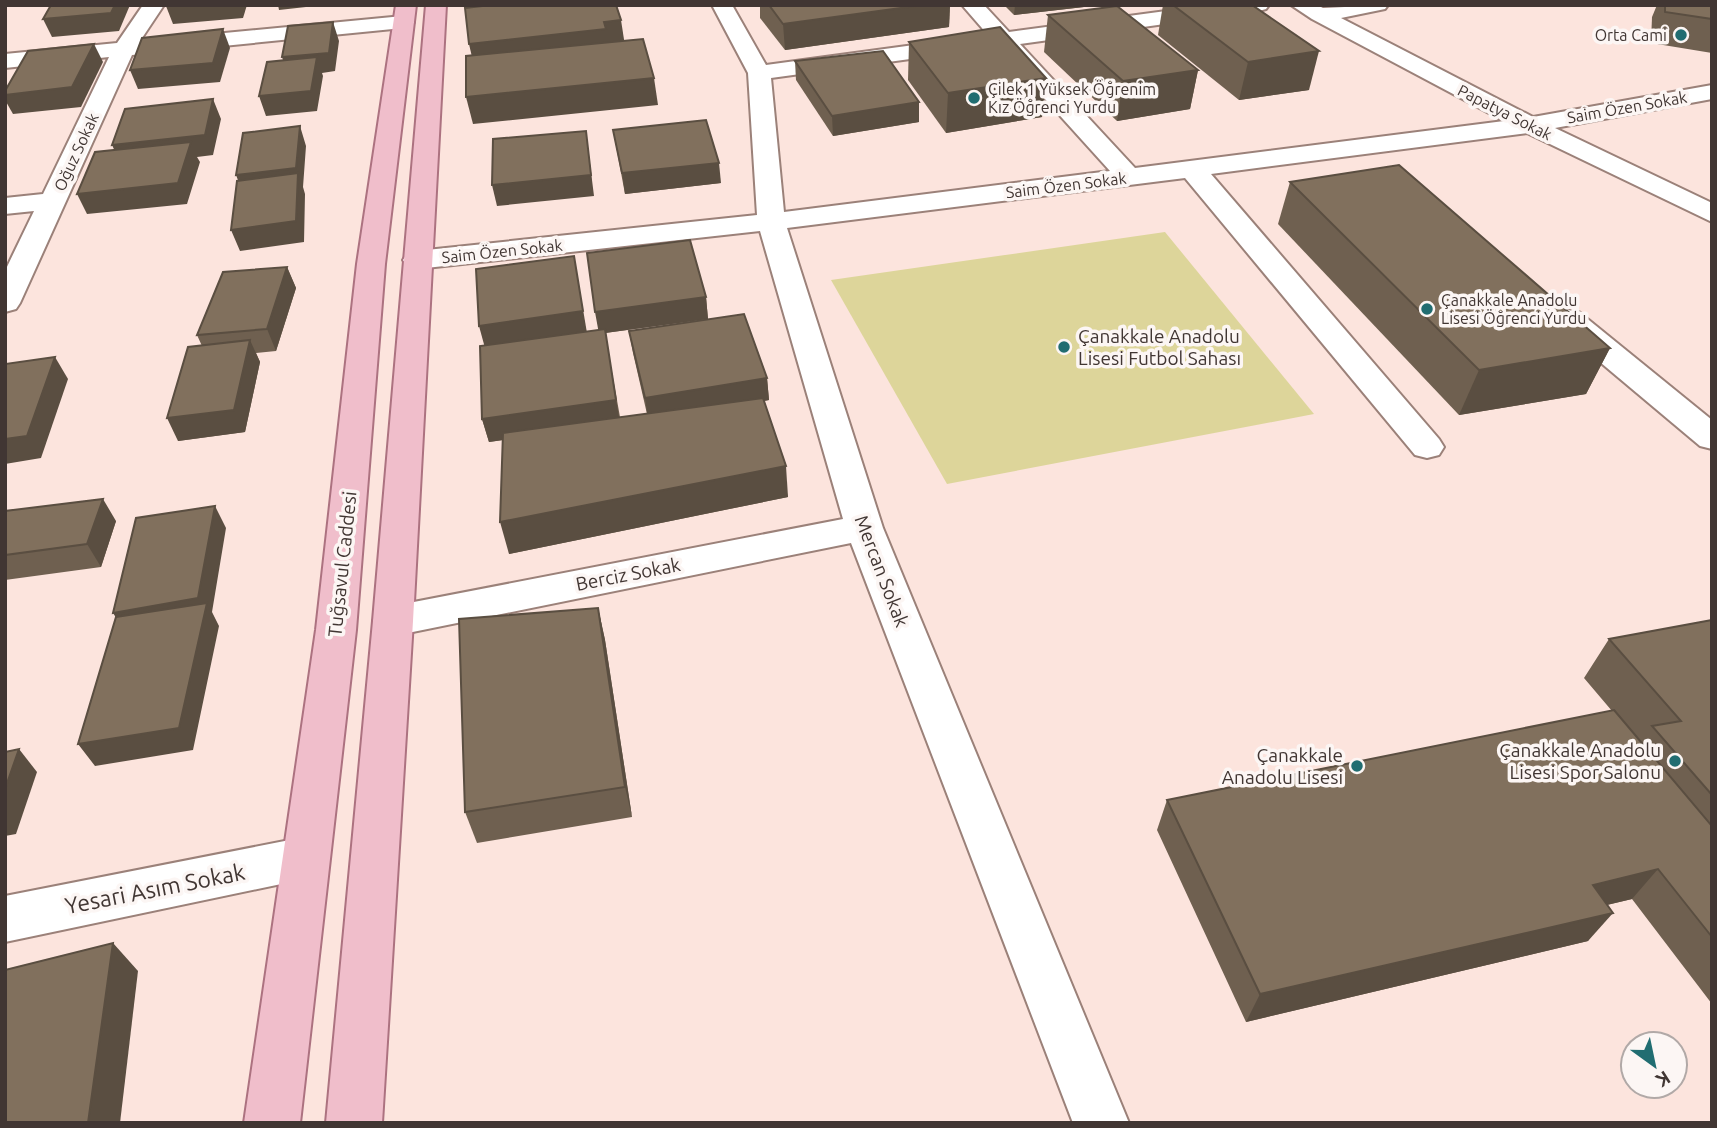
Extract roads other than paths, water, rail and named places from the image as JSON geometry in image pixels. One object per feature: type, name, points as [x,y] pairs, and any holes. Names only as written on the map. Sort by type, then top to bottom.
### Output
[{"type":"main road","points":[[354,1123],[393,621],[417,260],[415,11]]},
{"type":"main road","name":"Tuğsavul Caddesi","points":[[272,1123],[304,858],[336,630],[371,264],[415,11]]},
{"type":"street","name":"Oğuz Sokak","points":[[5,303],[124,49],[154,5]]},
{"type":"street","name":"Mercan Sokak","points":[[722,5],[759,73],[771,222],[864,528],[1101,1123]]},
{"type":"street","points":[[972,5],[1129,177]]},
{"type":"street","points":[[759,73],[1259,5]]},
{"type":"street","points":[[1310,10],[1378,5]]},
{"type":"street","name":"Papatya Sokak","points":[[1310,10],[1530,125],[1712,214]]},
{"type":"street","points":[[5,61],[124,49],[415,11]]},
{"type":"street","name":"Saim Özen Sokak","points":[[417,260],[771,222],[1192,169],[1530,125],[1712,92]]},
{"type":"street","points":[[1357,147],[1389,173]]},
{"type":"street","points":[[1192,169],[1427,447]]},
{"type":"street","points":[[5,206],[52,201]]},
{"type":"street","points":[[1549,304],[1712,438]]},
{"type":"street","points":[[1677,408],[1712,402]]},
{"type":"street","name":"Berciz Sokak","points":[[393,621],[864,528]]},
{"type":"street","name":"Yesari Asım Sokak","points":[[5,919],[304,858]]},
{"type":"place","name":"Orta Cami","points":[[1681,35]]},
{"type":"place","name":"Çilek 1 Yüksek Öğrenim Kız Öğrenci Yurdu","points":[[974,98]]},
{"type":"place","name":"Çanakkale Anadolu Lisesi Öğrenci Yurdu","points":[[1427,309]]},
{"type":"place","name":"Çanakkale Anadolu Lisesi Futbol Sahası","points":[[1064,347]]},
{"type":"place","name":"Çanakkale Anadolu Lisesi Spor Salonu","points":[[1675,761]]},
{"type":"place","name":"Çanakkale Anadolu Lisesi","points":[[1357,766]]}]
